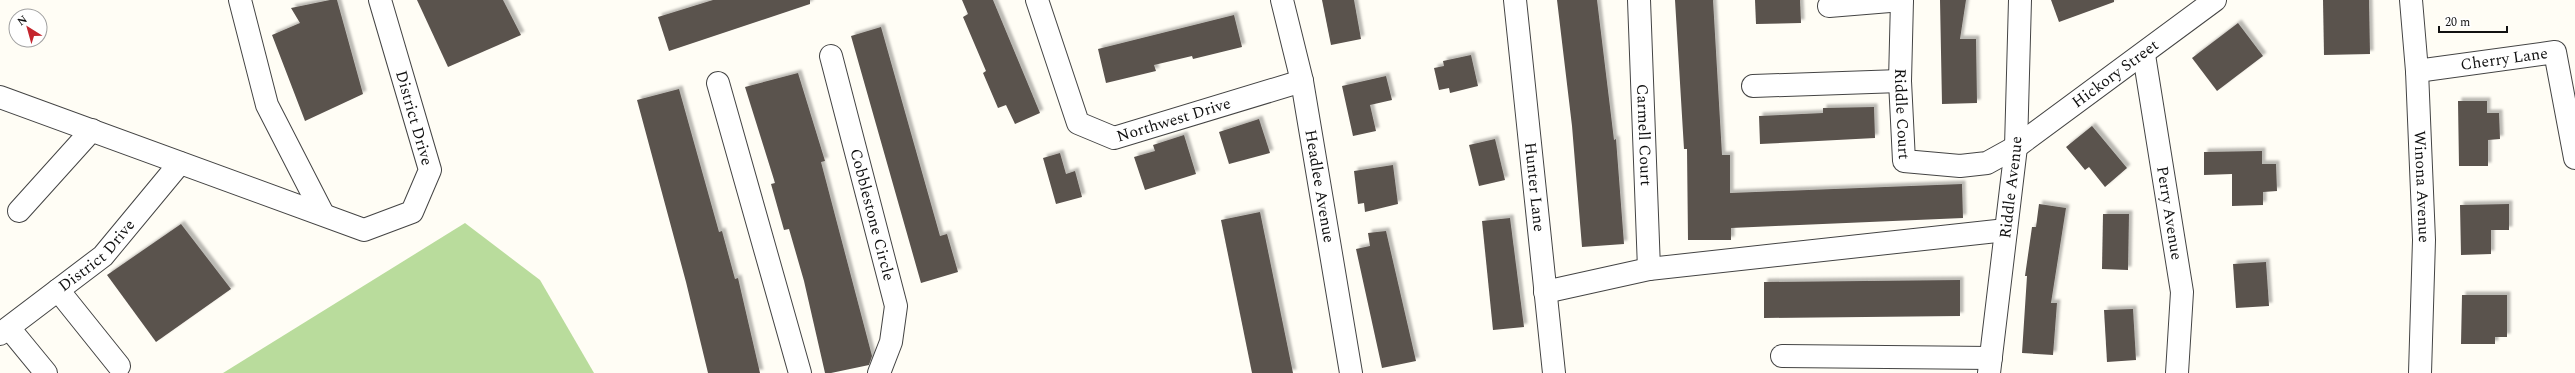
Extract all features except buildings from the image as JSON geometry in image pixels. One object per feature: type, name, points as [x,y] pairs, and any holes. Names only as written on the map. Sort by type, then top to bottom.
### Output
[{"type":"street","points":[[240,0],[267,105],[323,214]]},
{"type":"street","name":"District Drive","points":[[0,97],[364,230],[412,212],[430,170],[380,0]]},
{"type":"street","name":"Northwest Drive","points":[[1038,0],[1078,122],[1114,138],[1302,81]]},
{"type":"street","name":"Headlee Avenue","points":[[1282,0],[1302,81],[1351,373]]},
{"type":"street","name":"Hunter Lane","points":[[1515,0],[1554,373]]},
{"type":"street","name":"Carmell Court","points":[[1639,0],[1649,269]]},
{"type":"street","points":[[1829,6],[1902,0]]},
{"type":"street","name":"Riddle Court","points":[[1902,0],[1900,81],[1904,161],[1960,166],[1986,163],[2016,147]]},
{"type":"street","name":"Riddle Avenue","points":[[1990,366],[2016,147],[2020,0]]},
{"type":"street","name":"Hickory Street","points":[[2016,147],[2144,55],[2215,0]]},
{"type":"street","name":"Winona Avenue","points":[[2412,0],[2417,71],[2424,240],[2420,373]]},
{"type":"street","name":"Cherry Lane","points":[[2417,71],[2555,52],[2575,158]]},
{"type":"street","name":"Perry Avenue","points":[[2144,55],[2182,292],[2177,373]]},
{"type":"street","name":"Cobblestone Circle","points":[[831,56],[896,306],[891,342],[879,373]]},
{"type":"street","points":[[1753,86],[1900,81]]},
{"type":"street","points":[[718,83],[800,373]]},
{"type":"street","points":[[19,211],[92,130]]},
{"type":"street","name":"District Drive","points":[[4,331],[103,256],[180,163]]},
{"type":"street","points":[[1545,292],[1649,269],[2006,230]]},
{"type":"street","points":[[58,290],[119,366]]},
{"type":"street","points":[[4,331],[46,373]]},
{"type":"street","points":[[1782,356],[1990,366]]},
{"type":"green space","points":[[465,223],[540,280],[594,373],[223,373]]}]
